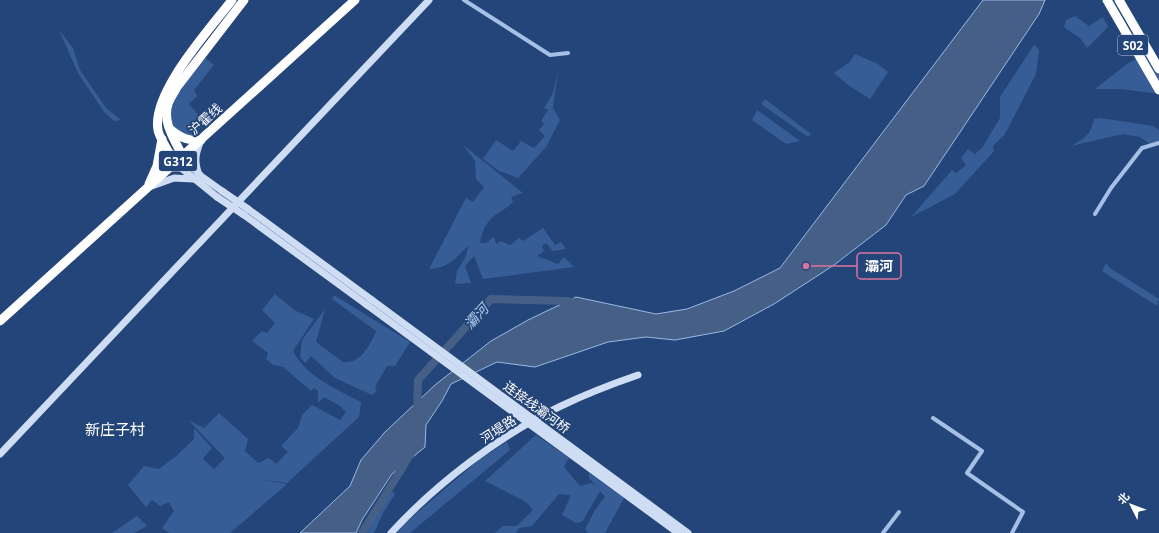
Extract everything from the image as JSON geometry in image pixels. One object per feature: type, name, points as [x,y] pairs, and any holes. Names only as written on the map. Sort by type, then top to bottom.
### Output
[{"type":"highway","points":[[175,163],[158,131],[158,112],[165,93],[180,68],[232,0]]},
{"type":"highway","points":[[183,157],[169,129],[166,116],[168,104],[177,87],[244,0]]},
{"type":"highway","name":"沪霍线","points":[[0,321],[355,0]]},
{"type":"highway","name":"S02","points":[[1107,0],[1159,90]]},
{"type":"highway","name":"S02","points":[[1119,0],[1159,69]]},
{"type":"highway","points":[[169,129],[187,140],[201,140]]},
{"type":"highway","points":[[148,188],[157,166],[162,139]]},
{"type":"main road","points":[[0,454],[429,0]]},
{"type":"main road","points":[[196,176],[195,163],[197,150],[201,140]]},
{"type":"main road","points":[[183,157],[196,176],[216,197],[246,212]]},
{"type":"main road","points":[[175,163],[222,191],[246,212],[369,302]]},
{"type":"main road","points":[[148,188],[174,178],[196,176]]},
{"type":"main road","name":"连接线灞河桥","points":[[369,302],[678,533]]},
{"type":"main road","name":"连接线灞河桥","points":[[369,302],[688,533]]},
{"type":"main road","name":"河堤路","points":[[391,533],[414,509],[438,488],[481,455],[539,417],[562,405],[606,386],[638,375]]},
{"type":"street","points":[[464,0],[550,55],[568,53]]},
{"type":"street","points":[[1095,214],[1112,188],[1142,148],[1159,143]]},
{"type":"street","points":[[933,418],[982,451],[967,473],[1023,512],[1012,533]]},
{"type":"street","points":[[883,533],[899,512]]},
{"type":"shaded area","name":"灞河","points":[[983,0],[1045,0],[1039,14],[924,186],[906,195],[886,225],[834,265],[774,304],[724,331],[675,340],[646,337],[608,342],[535,367],[497,362],[451,384],[426,425],[425,447],[392,474],[362,520],[356,533],[300,533],[350,486],[361,460],[385,432],[435,385],[491,341],[528,320],[576,297],[656,314],[687,309],[734,291],[780,268]]},
{"type":"shaded area","points":[[1075,16],[1089,26],[1103,17],[1108,27],[1087,48],[1081,39],[1064,27],[1066,20]]},
{"type":"shaded area","points":[[59,30],[73,48],[80,70],[106,108],[121,120],[114,121],[105,113],[78,73]]},
{"type":"shaded area","points":[[1034,45],[1039,50],[1036,74],[1005,134],[993,146],[994,151],[955,194],[911,217],[952,170],[956,173],[966,165],[961,158],[968,149],[975,154],[982,148],[1000,118],[1000,97]]},
{"type":"shaded area","points":[[1151,51],[1159,62],[1159,94],[1121,89],[1095,89],[1127,64]]},
{"type":"shaded area","points":[[855,54],[878,64],[888,72],[870,99],[848,85],[834,73],[850,62]]},
{"type":"shaded area","points":[[204,57],[214,65],[194,90],[197,96],[189,104],[199,116],[208,108],[215,117],[188,138],[175,132],[169,122],[173,101]]},
{"type":"shaded area","points":[[558,70],[553,108],[560,120],[546,147],[518,178],[499,171],[483,159],[496,140],[513,151],[521,141],[534,148],[545,136],[539,130],[544,124],[541,121],[548,110],[544,108],[553,93]]},
{"type":"shaded area","points":[[765,99],[811,134],[808,137],[761,104]]},
{"type":"shaded area","points":[[757,110],[800,141],[786,144],[752,120]]},
{"type":"shaded area","points":[[1100,118],[1153,126],[1159,130],[1159,142],[1150,144],[1140,137],[1123,134],[1071,146],[1087,136],[1094,119]]},
{"type":"shaded area","points":[[463,145],[523,193],[511,197],[513,201],[488,222],[482,234],[480,243],[486,243],[494,237],[496,244],[501,241],[510,245],[519,238],[523,241],[543,228],[555,245],[561,242],[566,249],[553,251],[546,243],[542,246],[544,251],[537,256],[558,264],[564,257],[574,267],[483,279],[474,256],[465,266],[471,283],[455,284],[457,271],[465,258],[469,245],[452,262],[442,267],[429,269],[466,198],[473,202],[484,187],[476,179],[475,161]]},
{"type":"shaded area","points":[[1106,263],[1110,268],[1159,299],[1157,306],[1102,271]]},
{"type":"shaded area","points":[[275,294],[294,310],[314,319],[293,351],[306,368],[314,375],[332,387],[361,402],[359,417],[287,483],[259,479],[287,484],[230,533],[169,533],[162,528],[174,511],[169,502],[160,506],[152,500],[146,507],[128,485],[144,466],[159,469],[175,457],[194,439],[194,428],[212,448],[203,459],[214,469],[225,458],[188,420],[204,428],[219,413],[248,439],[245,451],[258,463],[269,458],[276,464],[288,452],[281,446],[298,428],[302,415],[312,405],[340,420],[346,412],[340,406],[324,397],[318,403],[318,391],[314,388],[311,391],[283,367],[273,365],[266,359],[268,353],[252,341],[262,331],[267,333],[275,323],[262,310]]},
{"type":"shaded area","points":[[334,295],[410,342],[395,366],[387,366],[375,387],[377,391],[372,395],[335,378],[311,356],[305,363],[300,357],[302,340],[325,309],[316,342],[343,362],[357,359],[370,344],[376,331],[332,299]]},
{"type":"shaded area","points":[[536,435],[569,458],[564,467],[580,486],[591,483],[596,486],[589,478],[589,473],[624,498],[605,533],[588,533],[585,529],[595,510],[605,497],[600,491],[582,522],[576,523],[562,515],[571,495],[559,494],[532,526],[519,528],[516,533],[495,533],[503,526],[517,526],[533,510],[526,502],[485,481]]},
{"type":"shaded area","points":[[507,442],[510,450],[410,533],[397,533],[404,524],[480,459]]},
{"type":"shaded area","points":[[390,489],[395,494],[383,513],[374,533],[367,533]]},
{"type":"shaded area","points":[[137,516],[147,526],[134,533],[112,533]]},
{"type":"waterway","name":"灞河","points":[[417,411],[418,380],[491,299],[567,301],[579,304]]},
{"type":"waterway","name":"灞河","points":[[362,533],[410,455]]},
{"type":"place","name":"灞河","points":[[806,266]]},
{"type":"district","name":"新庄子村","points":[[115,429]]}]
